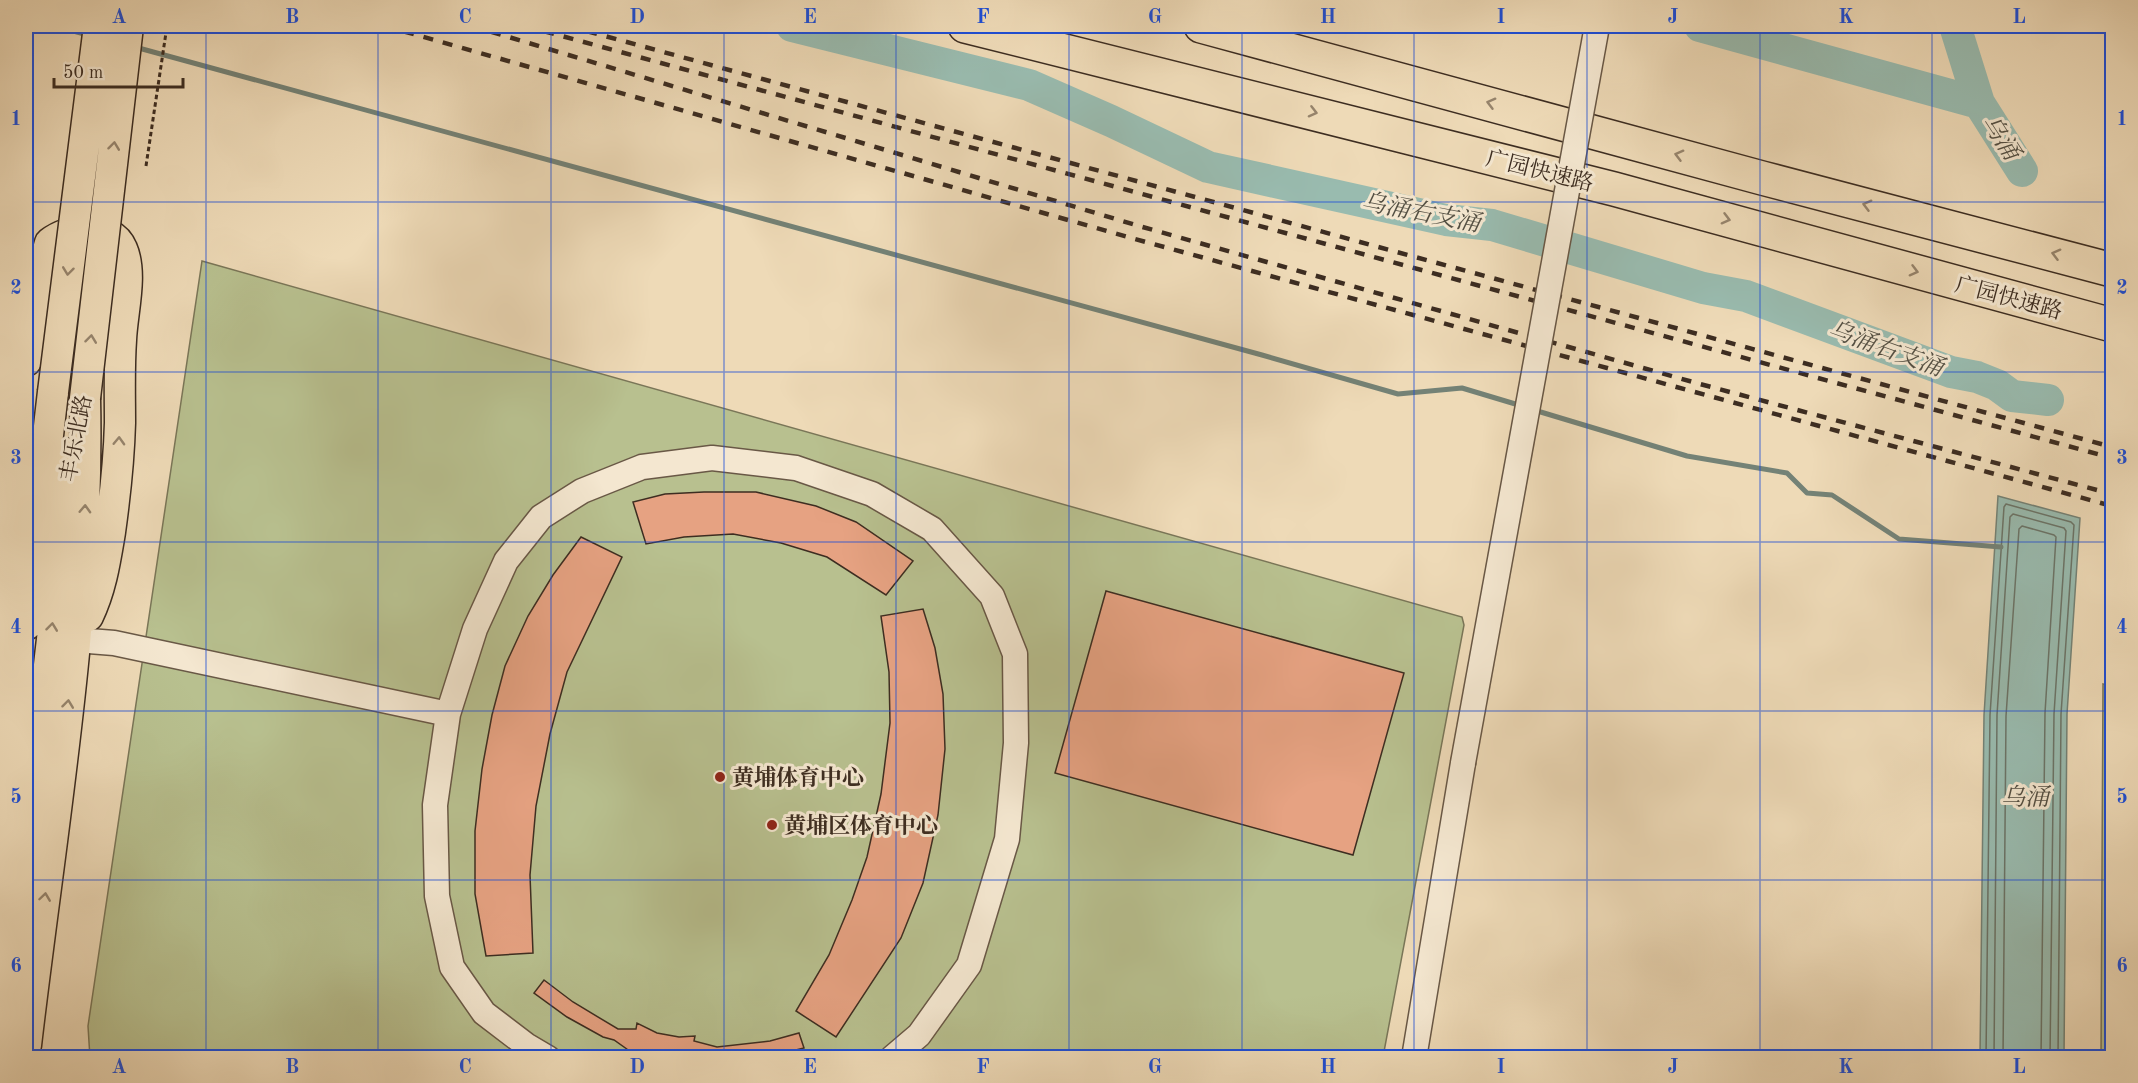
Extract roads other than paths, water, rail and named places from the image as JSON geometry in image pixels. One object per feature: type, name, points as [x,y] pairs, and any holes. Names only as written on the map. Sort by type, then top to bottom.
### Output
[{"type":"highway","name":"广园快速路","points":[[965,26],[1614,189],[2112,325]]},
{"type":"highway","points":[[1053,26],[1257,98]]},
{"type":"highway","points":[[1216,28],[1762,178],[2112,270]]},
{"type":"main road","name":"丰乐北路","points":[[26,625],[99,26]]},
{"type":"main road","name":"丰乐北路","points":[[26,852],[58,582],[66,479],[85,398],[128,26]]},
{"type":"main road","points":[[26,361],[43,267],[50,243],[68,232],[94,231],[108,234],[118,241],[126,263],[121,337],[117,480],[99,592],[76,640]]},
{"type":"main road","points":[[26,468],[53,392]]},
{"type":"main road","points":[[38,1058],[27,1029],[76,640],[85,510],[85,398]]},
{"type":"street","points":[[1414,1058],[1463,763],[1597,26]]},
{"type":"street","points":[[548,1058],[526,1045],[484,1013],[452,967],[437,896],[435,816],[448,714],[475,629],[497,580],[506,561],[541,517],[582,491],[642,466],[712,458],[796,468],[872,494],[932,529],[992,596],[1015,654],[1016,743],[1007,839],[969,965],[919,1035],[892,1058]]},
{"type":"street","points":[[76,640],[114,643],[448,714]]},
{"type":"water","name":"乌涌","points":[[1998,496],[2080,518],[2067,714],[2064,1057],[1980,1057],[1984,715]]},
{"type":"waterway","points":[[55,26],[88,35]]},
{"type":"waterway","name":"乌涌右支涌","points":[[792,26],[1029,85],[1208,167],[1446,220],[1492,225],[1703,288],[1746,296],[1951,372],[1977,377],[1997,385],[2012,396],[2048,400]]},
{"type":"waterway","name":"乌涌右支涌","points":[[1700,26],[1979,103]]},
{"type":"waterway","name":"乌涌右支涌","points":[[1955,26],[1979,103],[2022,171]]},
{"type":"waterway","points":[[135,47],[1398,394],[1462,388],[1522,406]]},
{"type":"waterway","points":[[1534,410],[1687,456],[1787,473],[1807,493],[1832,495],[1899,539],[2001,547]]},
{"type":"railway","points":[[385,26],[1135,239],[2112,506]]},
{"type":"railway","points":[[472,26],[1139,226],[1700,384],[2112,494]]},
{"type":"railway","points":[[525,26],[2112,458]]},
{"type":"railway","points":[[568,26],[2112,447]]},
{"type":"place","name":"黄埔体育中心","points":[[720,777]]},
{"type":"place","name":"黄埔区体育中心","points":[[772,825]]}]
